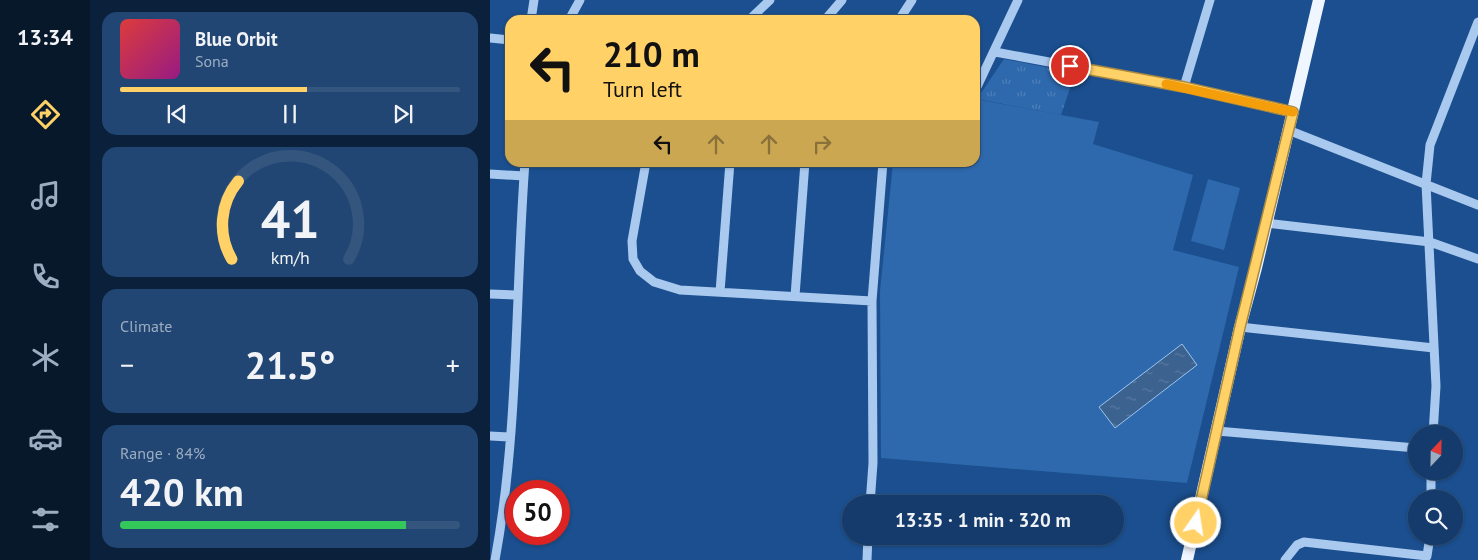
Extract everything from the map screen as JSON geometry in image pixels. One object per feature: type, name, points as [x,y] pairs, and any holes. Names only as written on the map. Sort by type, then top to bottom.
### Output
[{"type":"main road","points":[[1187,560],[1240,327],[1256,268],[1265,223],[1319,0]]},
{"type":"street","points":[[532,15],[534,0]]},
{"type":"street","points":[[572,15],[580,0]]},
{"type":"street","points":[[754,15],[770,0]]},
{"type":"street","points":[[829,15],[842,0]]},
{"type":"street","points":[[902,15],[912,0]]},
{"type":"street","points":[[980,81],[1018,0]]},
{"type":"street","points":[[1184,87],[1210,2],[1200,0]]},
{"type":"street","points":[[1434,425],[1436,386],[1426,184],[1430,145],[1478,22]]},
{"type":"street","points":[[490,38],[505,40]]},
{"type":"street","points":[[995,52],[1184,87],[1293,112]]},
{"type":"street","points":[[1288,130],[1478,205]]},
{"type":"street","points":[[494,560],[502,522],[509,437],[525,167]]},
{"type":"street","points":[[645,167],[632,242],[633,259],[640,271],[654,282],[680,290],[872,301]]},
{"type":"street","points":[[720,292],[730,167]]},
{"type":"street","points":[[795,296],[805,167]]},
{"type":"street","points":[[871,495],[873,463],[872,301],[883,167]]},
{"type":"street","points":[[490,174],[524,176]]},
{"type":"street","points":[[1265,223],[1430,242],[1478,259]]},
{"type":"street","points":[[490,294],[516,295]]},
{"type":"street","points":[[1240,327],[1434,348]]},
{"type":"street","points":[[1217,431],[1408,447]]},
{"type":"street","points":[[490,436],[509,437]]},
{"type":"street","points":[[1285,560],[1297,545],[1304,542],[1426,556],[1428,545]]},
{"type":"street","points":[[867,560],[868,545]]},
{"type":"green space","points":[[1004,59],[1075,73],[1061,115],[980,100],[980,95]]},
{"type":"green space","points":[[980,100],[1099,122],[1093,144],[1193,175],[1173,250],[1239,267],[1187,483],[881,458],[880,291],[893,167],[980,167]]},
{"type":"green space","points":[[1208,179],[1240,188],[1224,250],[1191,241]]},
{"type":"water","points":[[1182,344],[1197,365],[1115,428],[1099,407]]},
{"type":"slow traffic","points":[[1166,84],[1293,112]]},
{"type":"route","points":[[1070,66],[1184,87],[1293,112],[1240,327],[1196,523]]}]
